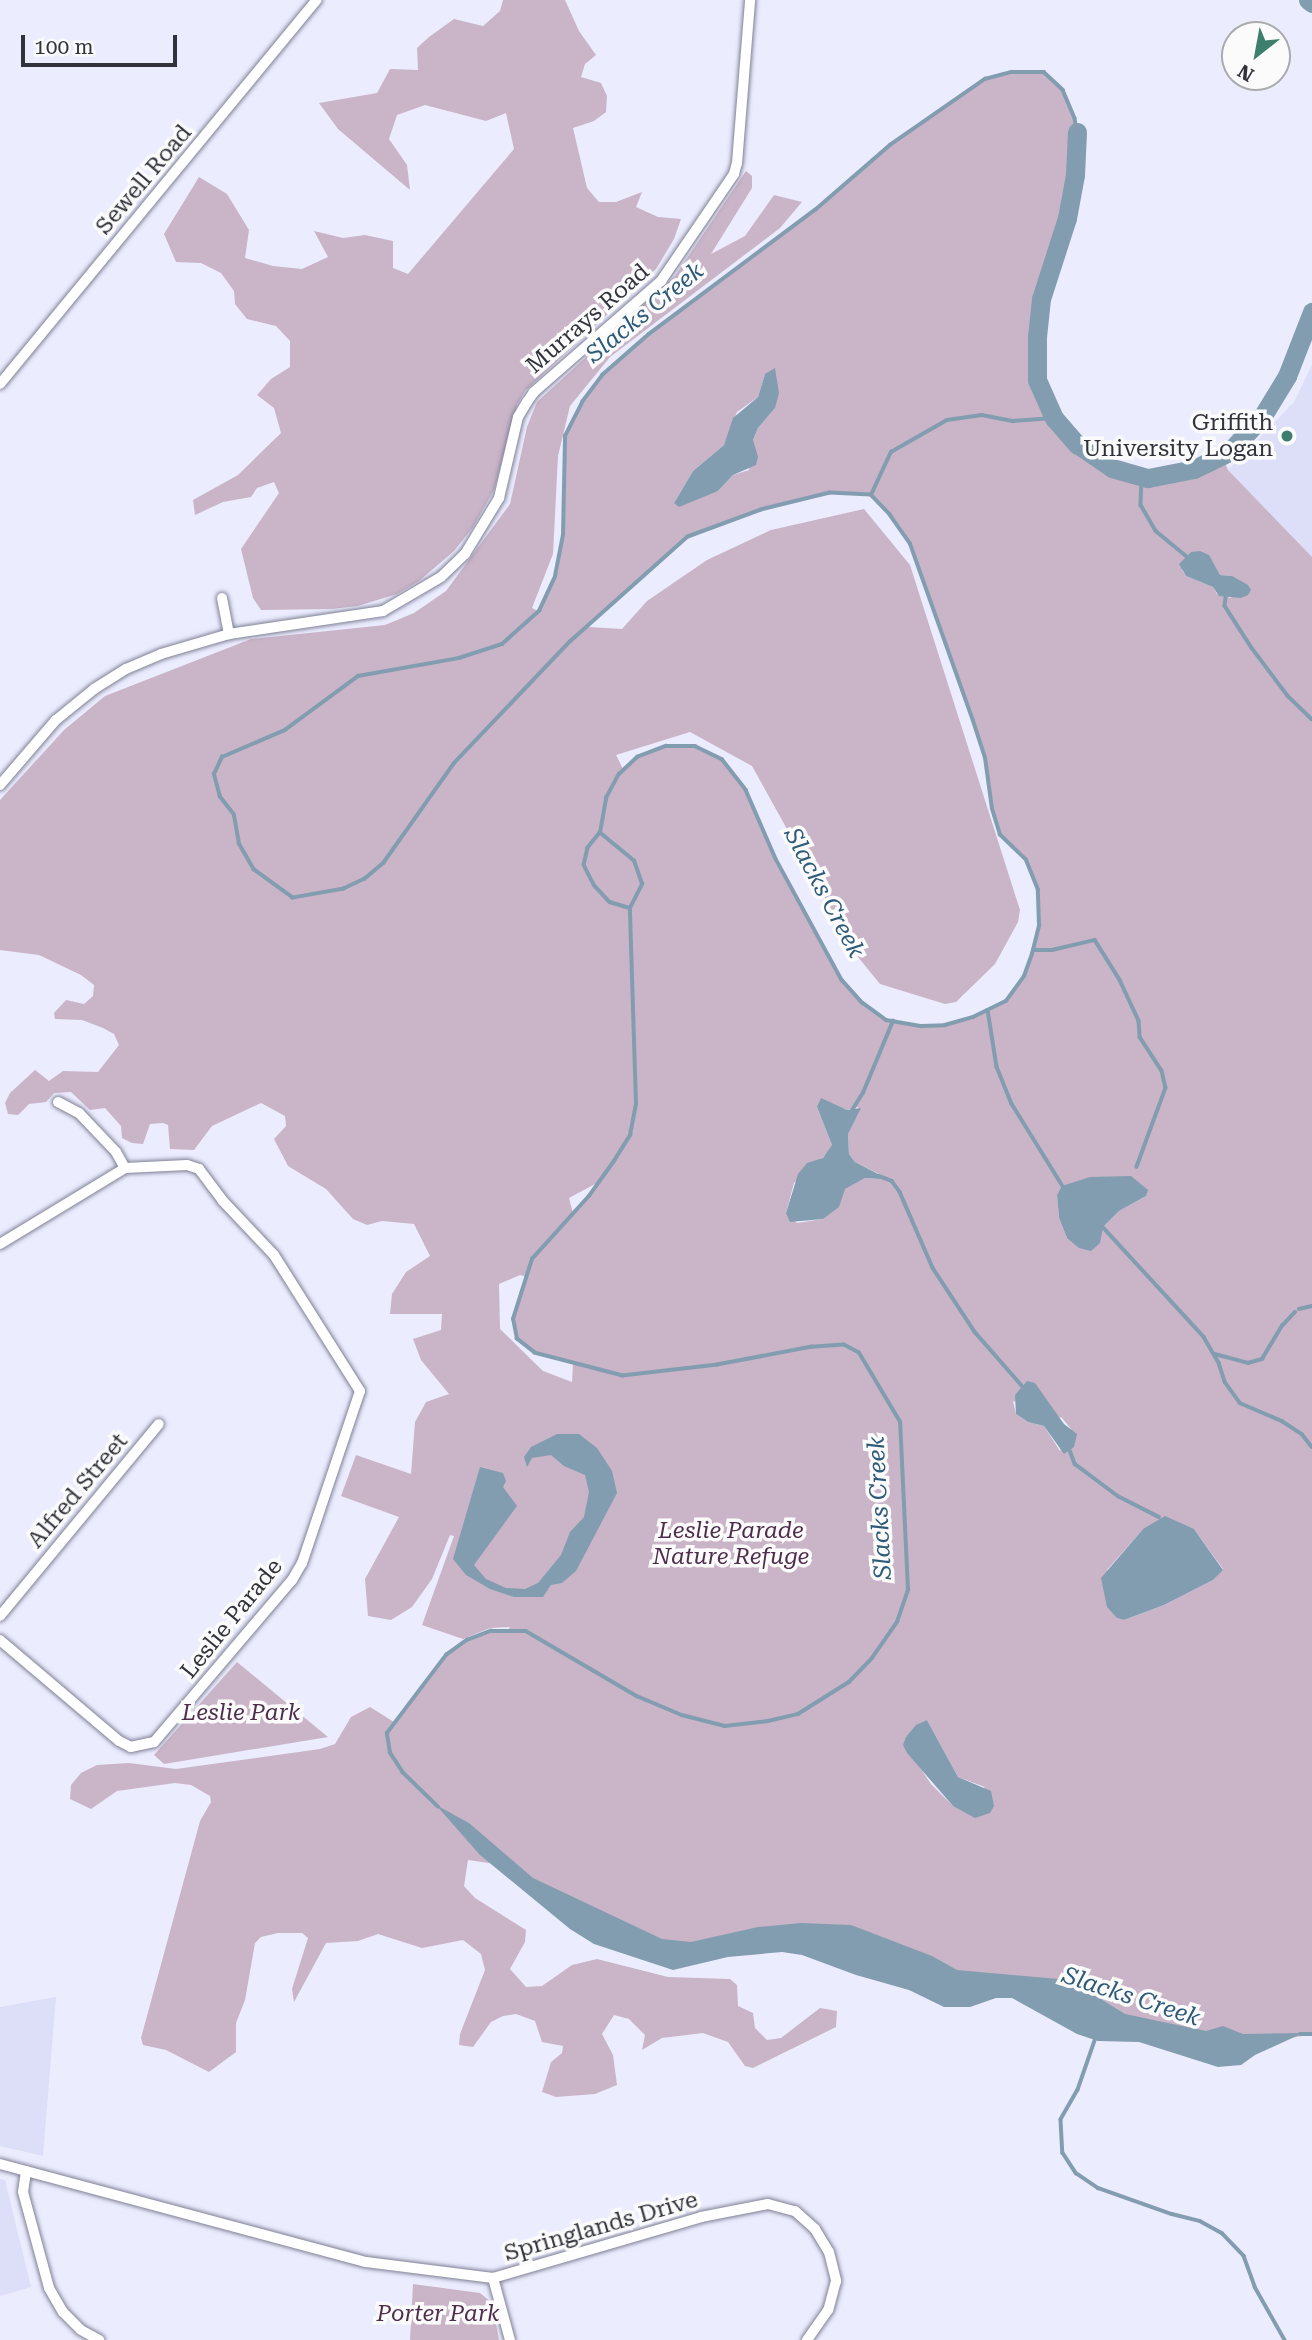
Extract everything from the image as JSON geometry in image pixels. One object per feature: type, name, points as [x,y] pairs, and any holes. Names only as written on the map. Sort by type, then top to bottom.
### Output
[{"type":"street","name":"Sewell Road","points":[[0,384],[317,0]]},
{"type":"street","name":"Murrays Road","points":[[0,785],[56,720],[94,689],[126,669],[161,654],[229,634],[383,611],[441,577],[465,554],[499,498],[519,416],[527,402],[672,270],[734,174],[750,0]]},
{"type":"street","points":[[222,598],[229,634]]},
{"type":"street","points":[[0,1244],[125,1168],[116,1152],[79,1113],[58,1102]]},
{"type":"street","name":"Leslie Parade","points":[[0,1640],[119,1741],[142,1747],[164,1734],[292,1580],[302,1563],[360,1391],[269,1248],[222,1200],[199,1169],[187,1166],[125,1168]]},
{"type":"street","name":"Alfred Street","points":[[0,1616],[159,1424]]},
{"type":"street","name":"Springlands Drive","points":[[0,2164],[366,2262],[493,2278],[701,2217],[768,2204],[795,2211],[815,2229],[829,2252],[836,2281],[828,2310],[807,2340]]},
{"type":"street","points":[[26,2171],[23,2192],[49,2288],[64,2312],[80,2330],[99,2340]]},
{"type":"street","points":[[493,2278],[510,2340]]},
{"type":"shaded area","name":"Griffith University Logan","points":[[1312,365],[1312,557],[1228,470],[1294,402]]},
{"type":"shaded area","points":[[775,368],[779,393],[775,408],[758,428],[753,440],[758,457],[756,465],[733,475],[718,491],[679,507],[674,503],[693,471],[724,445],[733,418],[758,397],[765,374]]},
{"type":"shaded area","points":[[1200,551],[1209,555],[1220,575],[1232,576],[1248,585],[1251,590],[1248,595],[1241,598],[1219,596],[1213,587],[1186,576],[1179,564],[1191,552]]},
{"type":"shaded area","points":[[821,1098],[847,1110],[861,1108],[848,1134],[849,1154],[855,1162],[882,1176],[880,1179],[865,1178],[845,1189],[839,1207],[823,1219],[790,1222],[786,1213],[798,1174],[807,1163],[823,1158],[832,1145],[817,1107]]},
{"type":"shaded area","points":[[1131,1176],[1148,1190],[1146,1196],[1119,1211],[1103,1227],[1100,1243],[1091,1251],[1079,1248],[1067,1238],[1059,1218],[1057,1195],[1062,1186],[1090,1177]]},
{"type":"shaded area","points":[[1027,1381],[1035,1383],[1064,1424],[1077,1434],[1074,1447],[1064,1454],[1044,1426],[1028,1422],[1016,1414],[1015,1395]]},
{"type":"shaded area","points":[[557,1434],[579,1434],[597,1448],[612,1471],[617,1493],[576,1571],[562,1583],[551,1585],[543,1597],[514,1597],[490,1589],[466,1575],[453,1559],[480,1467],[503,1473],[506,1481],[503,1487],[517,1506],[474,1565],[486,1579],[506,1588],[525,1589],[538,1583],[561,1555],[570,1532],[584,1517],[589,1492],[585,1475],[564,1466],[551,1455],[532,1458],[527,1467],[524,1457],[531,1447]]},
{"type":"shaded area","points":[[1165,1516],[1194,1529],[1223,1570],[1213,1580],[1164,1605],[1124,1620],[1117,1618],[1107,1607],[1101,1578],[1143,1529]]},
{"type":"shaded area","points":[[927,1720],[958,1777],[991,1791],[994,1806],[990,1813],[975,1818],[953,1806],[907,1753],[903,1745],[906,1737],[916,1725]]},
{"type":"shaded area","points":[[436,1805],[469,1823],[533,1878],[662,1939],[691,1942],[758,1927],[801,1923],[851,1925],[932,1956],[957,1970],[1070,1980],[1125,2014],[1206,2031],[1223,2026],[1243,2034],[1303,2033],[1255,2055],[1241,2065],[1218,2067],[1139,2042],[1098,2041],[1077,2034],[1012,1998],[996,1998],[970,2007],[944,2007],[909,1990],[856,1975],[802,1955],[782,1952],[728,1957],[673,1970],[594,1944],[570,1929],[480,1855]]},
{"type":"shaded area","points":[[56,1997],[43,2156],[0,2146],[0,2007]]},
{"type":"shaded area","points":[[0,2179],[5,2180],[31,2287],[0,2296]]},
{"type":"green space","points":[[503,0],[565,0],[579,31],[596,55],[585,64],[581,77],[601,83],[607,96],[606,112],[594,121],[573,128],[587,188],[599,202],[616,202],[642,192],[636,207],[658,217],[681,219],[674,239],[656,269],[525,391],[517,405],[494,490],[473,527],[454,551],[419,581],[397,594],[358,606],[261,610],[253,598],[241,549],[279,493],[274,482],[257,488],[251,497],[223,502],[195,515],[193,500],[238,475],[281,433],[274,408],[257,395],[271,379],[290,367],[290,341],[276,326],[247,319],[235,304],[234,291],[221,273],[201,263],[176,262],[164,234],[199,177],[227,194],[249,230],[245,258],[273,266],[302,269],[328,257],[314,231],[343,238],[365,235],[393,241],[393,268],[408,274],[514,149],[506,113],[486,121],[425,105],[397,115],[389,139],[407,165],[410,190],[338,129],[319,103],[377,93],[390,69],[418,70],[417,48],[429,37],[454,19],[483,26],[500,11]]},
{"type":"green space","name":"Leslie Parade Nature Refuge","points":[[1011,72],[1044,72],[1063,90],[1075,118],[1075,175],[1067,218],[1041,299],[1037,337],[1037,380],[1054,418],[1077,444],[1112,468],[1148,478],[1193,469],[1222,455],[1228,470],[1312,557],[1312,2034],[1235,2049],[818,1943],[675,1956],[509,1866],[468,1860],[464,1886],[475,1898],[526,1930],[525,1942],[510,1969],[526,1987],[542,1986],[572,1965],[597,1959],[668,1977],[730,1979],[737,1985],[738,2006],[753,2013],[755,2028],[767,2040],[781,2038],[820,2008],[837,2011],[836,2027],[753,2068],[745,2066],[728,2042],[703,2033],[662,2038],[642,2050],[645,2035],[629,2019],[614,2015],[602,2034],[613,2055],[617,2085],[595,2094],[556,2097],[542,2092],[551,2062],[562,2053],[563,2046],[542,2042],[535,2021],[516,2014],[503,2016],[491,2022],[473,2047],[459,2045],[460,2034],[485,1970],[481,1954],[463,1940],[422,1948],[378,1934],[358,1941],[326,1943],[294,2002],[292,1989],[308,1938],[302,1933],[278,1933],[261,1937],[255,1943],[245,2000],[236,2023],[236,2052],[209,2072],[166,2050],[143,2045],[141,2038],[200,1821],[211,1802],[210,1796],[191,1785],[175,1783],[117,1791],[91,1809],[70,1799],[71,1785],[81,1773],[97,1765],[129,1763],[176,1769],[320,1749],[335,1744],[351,1717],[370,1707],[394,1722],[446,1655],[467,1640],[491,1631],[507,1631],[510,1627],[490,1628],[463,1639],[422,1625],[454,1536],[450,1535],[432,1579],[412,1607],[391,1620],[368,1616],[365,1579],[399,1517],[341,1496],[356,1455],[411,1474],[415,1422],[426,1402],[449,1394],[421,1360],[413,1339],[441,1330],[442,1314],[390,1314],[392,1294],[406,1272],[430,1256],[414,1224],[382,1221],[367,1225],[353,1219],[326,1189],[288,1166],[274,1139],[286,1126],[285,1116],[261,1103],[212,1126],[194,1150],[170,1149],[168,1125],[163,1123],[150,1124],[143,1144],[132,1143],[122,1138],[121,1126],[105,1108],[90,1110],[71,1092],[54,1093],[46,1102],[29,1104],[18,1115],[8,1114],[5,1103],[10,1093],[35,1070],[49,1081],[63,1071],[98,1072],[119,1045],[114,1034],[103,1028],[82,1020],[55,1019],[54,1013],[66,1000],[84,1004],[93,996],[94,985],[81,975],[39,955],[0,950],[0,800],[64,730],[105,696],[251,639],[385,625],[414,613],[446,591],[510,504],[527,427],[537,402],[675,276],[746,171],[752,176],[752,188],[711,254],[745,236],[774,195],[802,202],[780,228],[610,357],[570,406],[558,456],[553,554],[532,608],[538,611],[555,576],[563,535],[565,436],[582,402],[602,375],[649,334],[815,210],[890,145],[985,79]],"holes":[[[765,374],[775,408],[758,428],[753,440],[749,470],[733,475],[718,491],[674,503],[693,471],[724,445],[737,412],[758,397]],[[830,493],[871,495],[890,515],[910,544],[985,758],[992,809],[1000,835],[1026,860],[1038,890],[1039,925],[1024,976],[1006,1001],[973,1017],[945,1025],[921,1026],[886,1020],[863,1003],[842,980],[776,859],[746,790],[722,759],[695,746],[666,746],[637,757],[623,769],[616,755],[690,732],[752,766],[858,957],[880,984],[945,1004],[956,1002],[995,964],[1018,922],[1020,910],[910,565],[864,509],[771,530],[707,560],[647,601],[622,629],[588,627],[688,537],[761,510]],[[1212,562],[1220,575],[1232,576],[1231,598],[1217,594],[1213,587],[1186,576],[1182,570]],[[817,1107],[839,1107],[847,1110],[858,1107],[848,1134],[849,1154],[855,1162],[881,1175],[880,1179],[865,1178],[844,1189],[823,1219],[797,1223],[786,1213],[794,1183],[829,1152],[832,1145]],[[597,1183],[573,1213],[569,1198]],[[1057,1195],[1146,1196],[1119,1211],[1103,1227],[1067,1238],[1059,1218]],[[520,1275],[527,1277],[513,1319],[517,1339],[535,1353],[573,1363],[572,1382],[543,1371],[500,1329],[499,1284]],[[1013,1401],[1062,1418],[1071,1429],[1060,1451],[1044,1426],[1028,1422],[1016,1414]],[[1143,1529],[1194,1529],[1223,1569],[1213,1580],[1164,1605],[1124,1620],[1117,1618],[1107,1570]],[[927,1720],[958,1777],[985,1787],[953,1806],[931,1784],[913,1757]]]},
{"type":"green space","name":"Leslie Park","points":[[237,1662],[328,1737],[164,1764],[154,1755]]},
{"type":"green space","name":"Porter Park","points":[[413,2284],[480,2293],[492,2303],[499,2340],[410,2340]]},
{"type":"waterway","name":"Slacks Creek","points":[[1308,0],[1312,3]]},
{"type":"waterway","name":"Slacks Creek","points":[[438,1807],[403,1773],[390,1753],[387,1733],[446,1655],[467,1640],[491,1631],[526,1631],[637,1696],[682,1715],[725,1726],[798,1714],[849,1682],[872,1658],[897,1622],[908,1590],[900,1422],[859,1353],[844,1345],[812,1347],[718,1365],[623,1376],[535,1353],[517,1339],[513,1319],[532,1259],[589,1196],[614,1161],[630,1135],[636,1104],[630,908],[642,884],[634,861],[600,833],[606,798],[619,774],[637,757],[666,746],[695,746],[722,759],[746,790],[776,859],[842,980],[863,1003],[886,1020],[921,1026],[945,1025],[973,1017],[1006,1001],[1024,976],[1032,954],[1039,925],[1038,890],[1026,860],[1000,835],[992,809],[985,758],[910,544],[890,515],[871,495],[830,493],[761,510],[688,537],[570,642],[454,764],[384,863],[365,879],[344,889],[293,898],[254,870],[239,844],[234,815],[220,797],[214,774],[222,757],[285,730],[358,676],[459,658],[502,644],[539,611],[555,576],[563,535],[565,436],[582,402],[602,375],[649,334],[815,210],[890,145],[985,79],[1011,72],[1044,72],[1063,90],[1075,118],[1077,132]]},
{"type":"waterway","name":"Slacks Creek","points":[[1077,132],[1075,175],[1067,218],[1041,299],[1037,337],[1037,380],[1054,418],[1077,444],[1112,468],[1148,478],[1194,469],[1229,452],[1262,417],[1287,376],[1312,312]]},
{"type":"waterway","points":[[871,495],[891,452],[947,420],[982,415],[1013,421],[1054,418]]},
{"type":"waterway","points":[[1142,476],[1141,505],[1156,531],[1190,559]]},
{"type":"waterway","points":[[1227,591],[1225,606],[1252,648],[1288,696],[1312,719]]},
{"type":"waterway","points":[[600,833],[588,848],[584,865],[594,885],[610,902],[630,908]]},
{"type":"waterway","points":[[1033,950],[1052,950],[1095,940],[1120,980],[1139,1021],[1140,1037],[1162,1071],[1166,1088],[1137,1167]]},
{"type":"waterway","points":[[988,1010],[997,1067],[1012,1104],[1064,1188]]},
{"type":"waterway","points":[[851,1112],[863,1093],[893,1021]]},
{"type":"waterway","points":[[879,1176],[892,1181],[900,1192],[933,1268],[975,1332],[1024,1388]]},
{"type":"waterway","points":[[1102,1226],[1204,1337],[1219,1363],[1225,1382],[1240,1403],[1282,1421],[1302,1434],[1312,1447]]},
{"type":"waterway","points":[[1299,1309],[1312,1306]]},
{"type":"waterway","points":[[1215,1354],[1248,1363],[1262,1359],[1282,1326],[1295,1312]]},
{"type":"waterway","points":[[1069,1448],[1075,1464],[1118,1496],[1159,1517]]},
{"type":"waterway","name":"Slacks Creek","points":[[1300,2034],[1312,2034]]},
{"type":"waterway","points":[[1096,2038],[1078,2090],[1061,2120],[1063,2153],[1076,2173],[1098,2188],[1200,2221],[1222,2233],[1244,2256],[1255,2287],[1285,2340]]},
{"type":"place","name":"Griffith University Logan","points":[[1287,436]]}]
